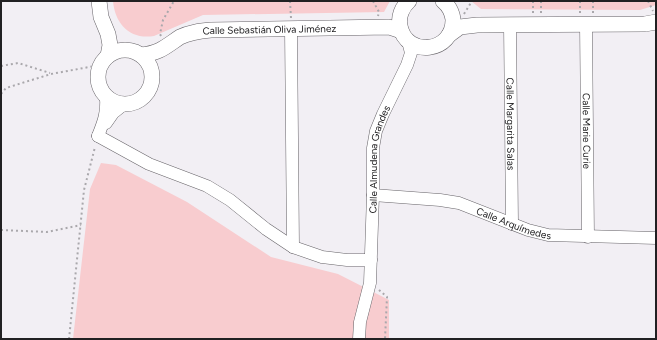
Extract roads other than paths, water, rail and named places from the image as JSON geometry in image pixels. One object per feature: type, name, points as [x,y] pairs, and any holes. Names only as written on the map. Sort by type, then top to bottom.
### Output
[{"type":"street","points":[[99,1],[100,17],[108,34],[110,45],[105,61],[98,75],[101,90],[114,102],[123,104],[133,104],[144,97],[152,82],[152,72],[147,61],[141,55],[125,50],[118,51],[105,61]]},
{"type":"street","points":[[443,1],[448,5],[456,17],[477,25]]},
{"type":"street","points":[[405,7],[399,22],[405,36]]},
{"type":"street","name":"Calle Sebastián Oliva Jiménez","points":[[376,27],[389,23],[405,7]]},
{"type":"street","points":[[449,35],[456,17]]},
{"type":"street","points":[[424,48],[434,47],[442,43],[449,35],[460,28],[477,25],[645,24],[656,22]]},
{"type":"street","name":"Calle Marie Curie","points":[[586,24],[588,237]]},
{"type":"street","name":"Calle Margarita Salas","points":[[510,25],[512,224]]},
{"type":"street","name":"Calle Sebastián Oliva Jiménez","points":[[141,55],[153,54],[167,47],[181,37],[195,31],[211,30],[389,27],[405,36],[416,46],[424,48]]},
{"type":"street","points":[[291,29],[293,247]]},
{"type":"street","points":[[108,34],[125,50]]},
{"type":"street","name":"Calle Almudena Grandes","points":[[359,339],[360,322],[370,283],[373,148],[376,131],[407,65],[410,52],[405,36]]},
{"type":"street","name":"Calle Sebastián Oliva Jiménez","points":[[152,72],[157,59],[167,47]]},
{"type":"street","name":"Calle Almudena Grandes","points":[[407,65],[416,54],[424,48]]},
{"type":"street","points":[[98,136],[105,119],[107,109],[106,96]]},
{"type":"street","points":[[98,136],[112,114],[123,104]]},
{"type":"street","points":[[98,136],[149,164],[206,186],[230,200],[266,229],[293,247],[322,257],[348,260],[371,260]]},
{"type":"street","name":"Calle Arquímedes","points":[[373,195],[459,203],[528,230],[548,235],[656,238]]}]
